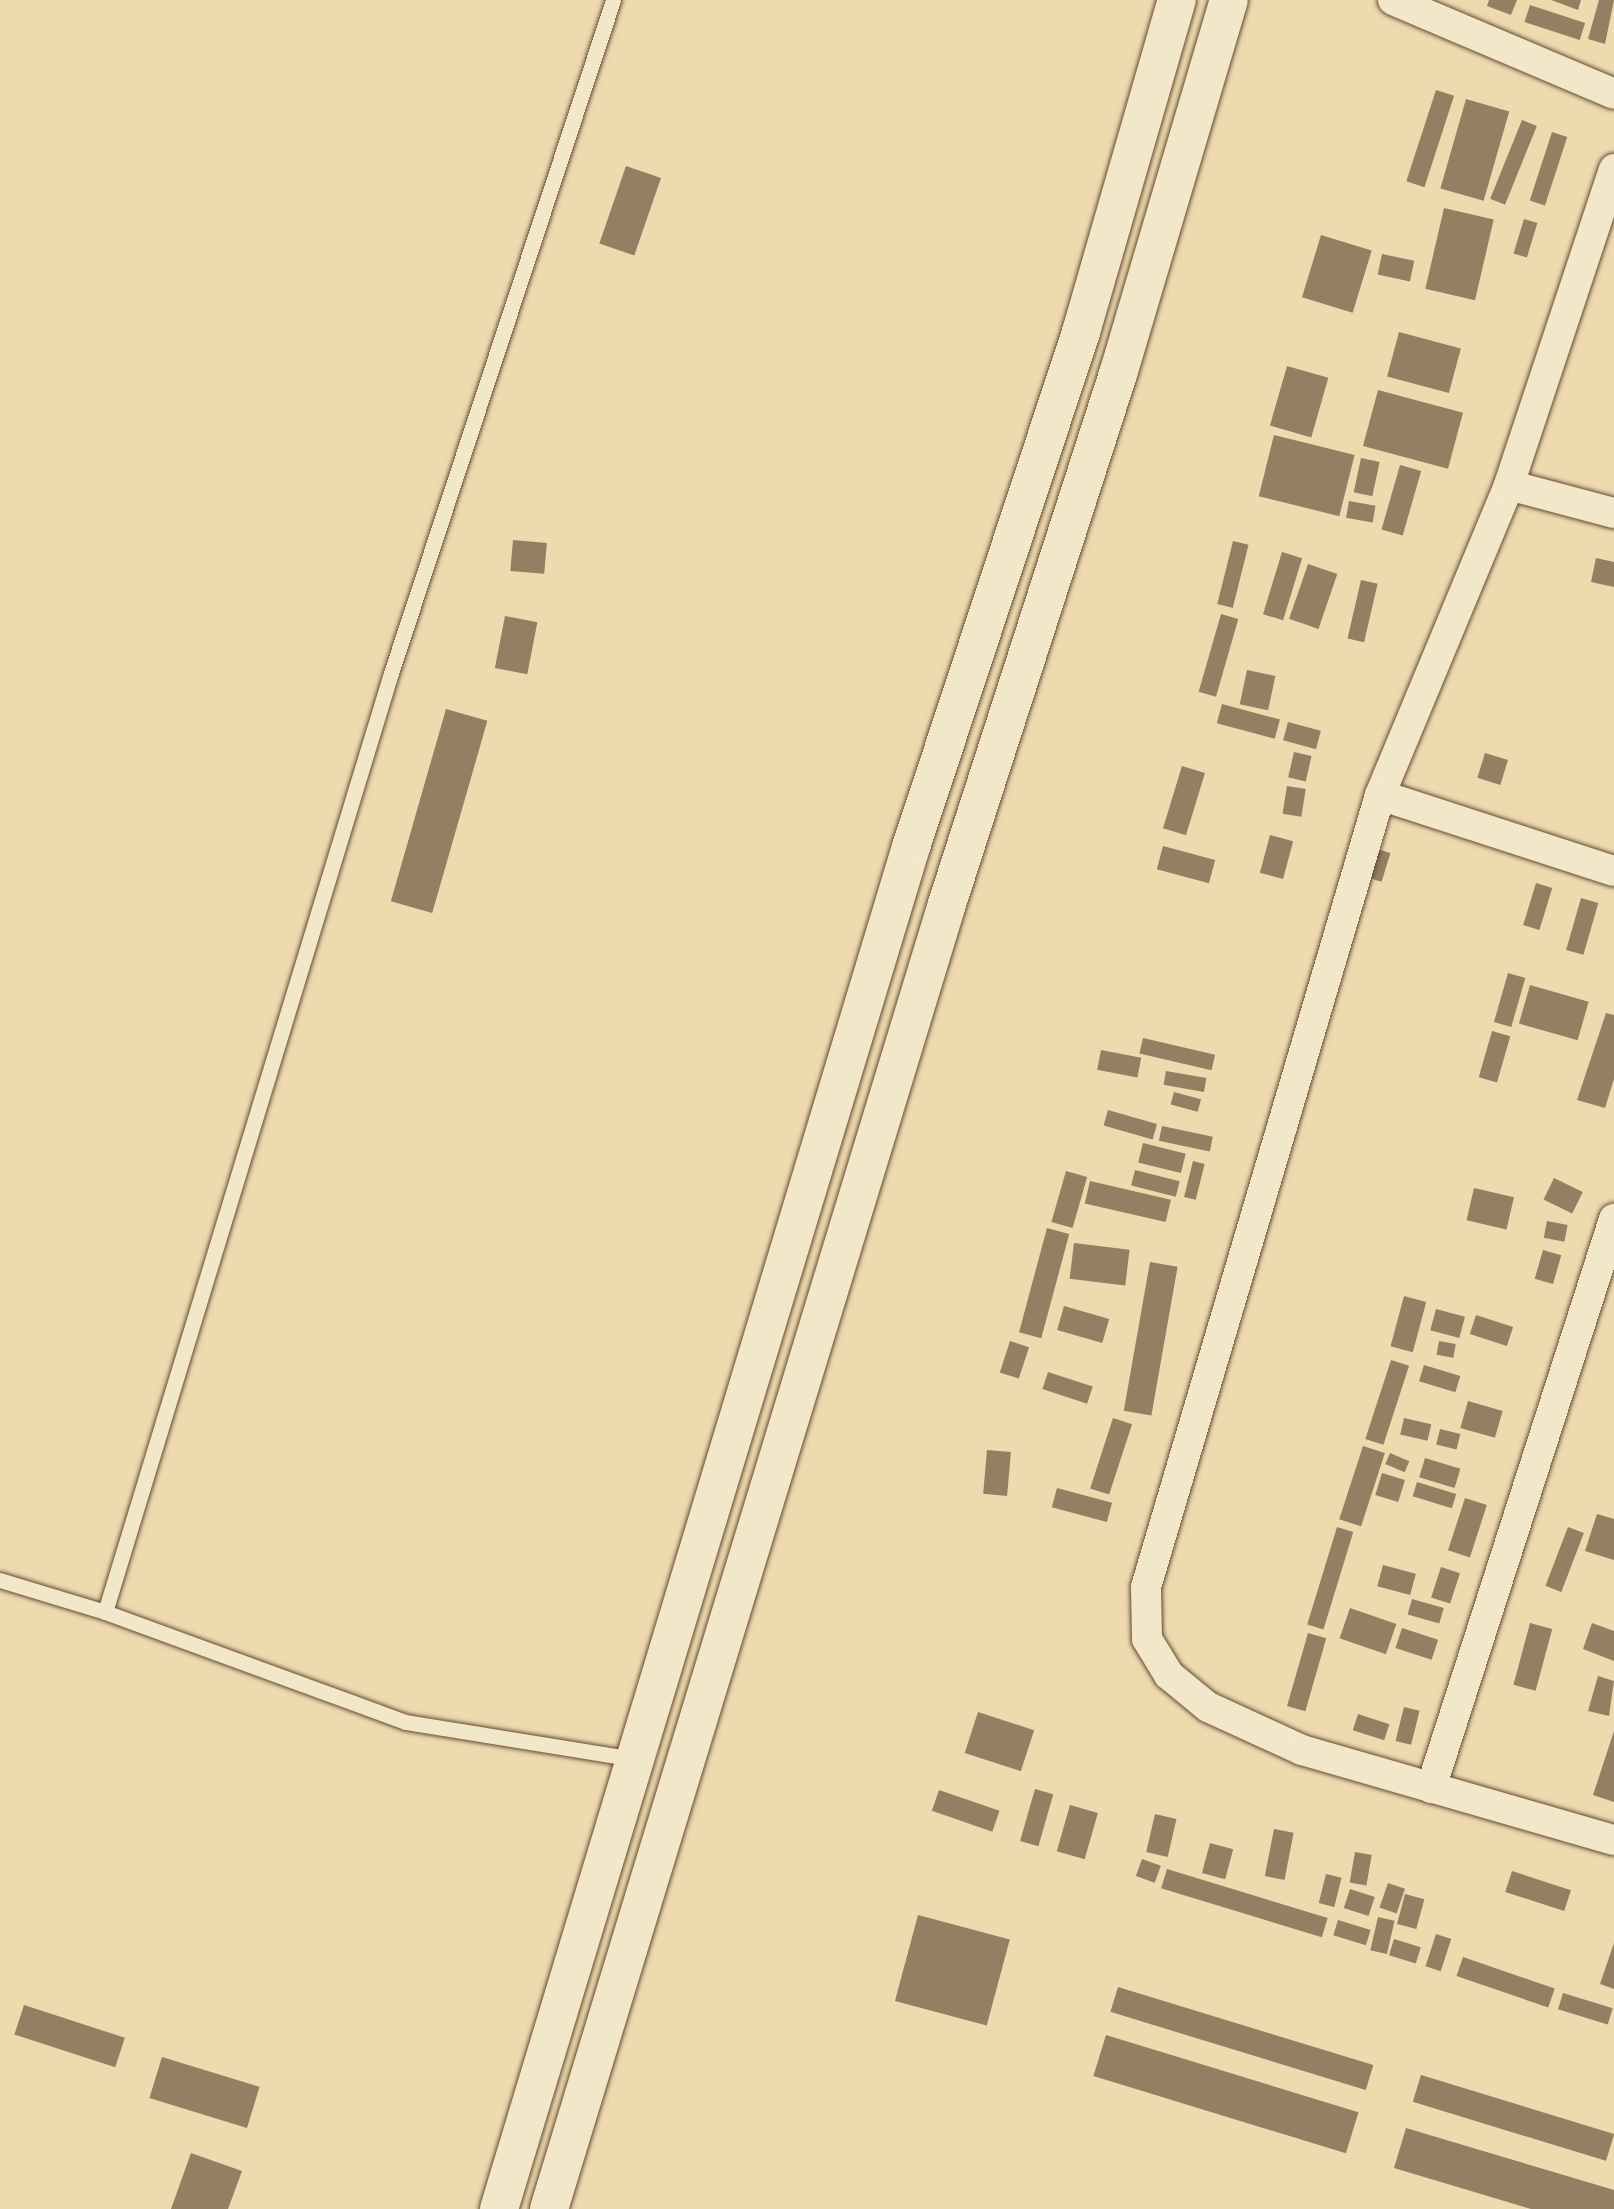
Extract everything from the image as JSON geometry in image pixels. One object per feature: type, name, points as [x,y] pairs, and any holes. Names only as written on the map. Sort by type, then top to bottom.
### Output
[{"type":"street","points":[[499,2209],[912,844],[1081,332],[1177,0]]},
{"type":"street","points":[[549,2209],[941,923],[1119,371],[1229,0]]},
{"type":"street","points":[[1393,0],[1614,94]]},
{"type":"street","points":[[1614,169],[1509,485],[1380,795],[1146,1588],[1147,1639],[1169,1675],[1208,1707],[1302,1750],[1614,1840]]},
{"type":"street","points":[[1509,485],[1614,512]]},
{"type":"street","points":[[1380,795],[1614,871]]},
{"type":"street","points":[[1431,1788],[1614,1219]]},
{"type":"lane","points":[[105,1612],[391,673],[613,0]]},
{"type":"lane","points":[[0,1580],[105,1612],[406,1722],[636,1760]]},
{"type":"building","points":[[1489,0],[1517,0],[1511,15],[1487,6]]},
{"type":"building","points":[[1551,0],[1581,0],[1578,10]]},
{"type":"building","points":[[1599,0],[1614,0],[1605,44],[1588,39]]},
{"type":"building","points":[[1530,5],[1585,23],[1580,40],[1524,22]]},
{"type":"building","points":[[1436,90],[1454,96],[1424,187],[1406,181]]},
{"type":"building","points":[[1466,99],[1509,111],[1484,201],[1440,188]]},
{"type":"building","points":[[1522,120],[1537,126],[1505,205],[1490,199]]},
{"type":"building","points":[[1552,132],[1567,137],[1545,205],[1530,200]]},
{"type":"building","points":[[626,166],[661,178],[634,256],[599,244]]},
{"type":"building","points":[[1444,208],[1494,219],[1475,300],[1425,289]]},
{"type":"building","points":[[1524,219],[1537,223],[1527,258],[1513,253]]},
{"type":"building","points":[[1321,235],[1372,250],[1353,313],[1302,297]]},
{"type":"building","points":[[1382,254],[1414,261],[1410,281],[1378,275]]},
{"type":"building","points":[[1399,332],[1461,349],[1449,393],[1387,376]]},
{"type":"building","points":[[1287,366],[1328,378],[1311,437],[1270,426]]},
{"type":"building","points":[[1378,390],[1463,413],[1448,469],[1363,446]]},
{"type":"building","points":[[1274,435],[1355,455],[1339,516],[1259,496]]},
{"type":"building","points":[[1361,458],[1380,462],[1372,496],[1354,492]]},
{"type":"building","points":[[1400,465],[1421,471],[1403,535],[1382,529]]},
{"type":"building","points":[[1349,501],[1376,506],[1373,522],[1346,518]]},
{"type":"building","points":[[513,540],[547,543],[544,574],[510,571]]},
{"type":"building","points":[[1233,541],[1249,545],[1233,608],[1217,604]]},
{"type":"building","points":[[1282,552],[1302,558],[1283,620],[1263,614]]},
{"type":"building","points":[[1596,558],[1614,562],[1614,587],[1591,582]]},
{"type":"building","points":[[1308,564],[1337,574],[1318,629],[1289,619]]},
{"type":"building","points":[[1361,580],[1378,584],[1364,642],[1348,638]]},
{"type":"building","points":[[1221,614],[1238,619],[1216,697],[1199,692]]},
{"type":"building","points":[[505,616],[537,622],[527,674],[495,668]]},
{"type":"building","points":[[1247,670],[1275,676],[1268,710],[1240,704]]},
{"type":"building","points":[[1222,704],[1280,720],[1275,739],[1217,723]]},
{"type":"building","points":[[446,709],[487,721],[432,913],[391,901]]},
{"type":"building","points":[[1288,722],[1321,731],[1316,749],[1283,740]]},
{"type":"building","points":[[1294,752],[1312,756],[1306,781],[1288,777]]},
{"type":"building","points":[[1485,753],[1508,760],[1500,785],[1477,778]]},
{"type":"building","points":[[1182,766],[1205,773],[1186,835],[1163,828]]},
{"type":"building","points":[[1287,786],[1306,789],[1301,817],[1283,814]]},
{"type":"building","points":[[1270,835],[1293,841],[1283,879],[1260,873]]},
{"type":"building","points":[[1163,846],[1215,860],[1209,883],[1157,869]]},
{"type":"building","points":[[1377,849],[1390,853],[1382,882],[1368,878]]},
{"type":"building","points":[[1536,883],[1552,888],[1539,930],[1523,925]]},
{"type":"building","points":[[1581,898],[1598,903],[1583,955],[1566,950]]},
{"type":"building","points":[[1508,973],[1525,978],[1511,1027],[1494,1022]]},
{"type":"building","points":[[1530,985],[1589,1002],[1578,1040],[1519,1023]]},
{"type":"building","points":[[1606,1013],[1614,1015],[1614,1079],[1605,1108],[1577,1100]]},
{"type":"building","points":[[1492,1031],[1510,1036],[1497,1082],[1479,1077]]},
{"type":"building","points":[[1143,1038],[1215,1055],[1212,1070],[1139,1054]]},
{"type":"building","points":[[1101,1050],[1141,1058],[1137,1077],[1097,1070]]},
{"type":"building","points":[[1166,1071],[1206,1078],[1204,1092],[1164,1085]]},
{"type":"building","points":[[1174,1092],[1201,1099],[1198,1112],[1171,1105]]},
{"type":"building","points":[[1108,1110],[1157,1124],[1153,1139],[1104,1125]]},
{"type":"building","points":[[1162,1126],[1213,1137],[1210,1151],[1159,1141]]},
{"type":"building","points":[[1143,1143],[1186,1154],[1181,1173],[1138,1162]]},
{"type":"building","points":[[1193,1161],[1205,1164],[1196,1200],[1184,1197]]},
{"type":"building","points":[[1135,1170],[1180,1181],[1176,1197],[1131,1186]]},
{"type":"building","points":[[1066,1171],[1087,1177],[1073,1228],[1051,1222]]},
{"type":"building","points":[[1554,1178],[1583,1192],[1572,1214],[1543,1200]]},
{"type":"building","points":[[1090,1181],[1171,1200],[1166,1222],[1085,1203]]},
{"type":"building","points":[[1474,1188],[1514,1197],[1507,1229],[1467,1220]]},
{"type":"building","points":[[1547,1221],[1568,1225],[1564,1242],[1544,1238]]},
{"type":"building","points":[[1047,1228],[1069,1234],[1041,1338],[1019,1332]]},
{"type":"building","points":[[1074,1243],[1130,1250],[1125,1286],[1070,1279]]},
{"type":"building","points":[[1543,1250],[1561,1255],[1553,1284],[1535,1279]]},
{"type":"building","points":[[1150,1262],[1178,1267],[1151,1416],[1124,1411]]},
{"type":"building","points":[[1404,1296],[1426,1302],[1413,1352],[1391,1346]]},
{"type":"building","points":[[1064,1306],[1109,1319],[1102,1343],[1057,1330]]},
{"type":"building","points":[[1436,1309],[1465,1317],[1459,1338],[1430,1330]]},
{"type":"building","points":[[1476,1315],[1513,1327],[1507,1346],[1470,1334]]},
{"type":"building","points":[[1010,1341],[1029,1347],[1019,1379],[1000,1372]]},
{"type":"building","points":[[1439,1341],[1456,1344],[1453,1358],[1437,1355]]},
{"type":"building","points":[[1391,1360],[1409,1366],[1383,1445],[1365,1439]]},
{"type":"building","points":[[1424,1365],[1460,1376],[1455,1392],[1419,1381]]},
{"type":"building","points":[[1048,1372],[1093,1387],[1087,1404],[1042,1389]]},
{"type":"building","points":[[1468,1401],[1503,1411],[1495,1438],[1460,1428]]},
{"type":"building","points":[[1113,1418],[1132,1424],[1109,1495],[1090,1488]]},
{"type":"building","points":[[1404,1418],[1431,1424],[1427,1441],[1400,1435]]},
{"type":"building","points":[[1440,1429],[1460,1434],[1457,1450],[1436,1445]]},
{"type":"building","points":[[1363,1446],[1385,1453],[1361,1526],[1339,1519]]},
{"type":"building","points":[[987,1450],[1011,1452],[1007,1496],[983,1494]]},
{"type":"building","points":[[1390,1453],[1409,1461],[1405,1472],[1385,1464]]},
{"type":"building","points":[[1425,1458],[1460,1469],[1455,1488],[1419,1477]]},
{"type":"building","points":[[1382,1473],[1405,1480],[1398,1502],[1375,1495]]},
{"type":"building","points":[[1417,1482],[1456,1494],[1452,1508],[1413,1496]]},
{"type":"building","points":[[1057,1488],[1112,1503],[1107,1522],[1052,1507]]},
{"type":"building","points":[[1465,1498],[1487,1505],[1470,1557],[1448,1550]]},
{"type":"building","points":[[1597,1514],[1614,1519],[1614,1560],[1585,1551]]},
{"type":"building","points":[[1337,1527],[1353,1532],[1323,1630],[1307,1625]]},
{"type":"building","points":[[1568,1527],[1584,1533],[1561,1592],[1545,1586]]},
{"type":"building","points":[[1383,1565],[1416,1574],[1410,1595],[1377,1586]]},
{"type":"building","points":[[1441,1567],[1460,1573],[1450,1604],[1431,1597]]},
{"type":"building","points":[[1412,1599],[1444,1608],[1439,1623],[1408,1614]]},
{"type":"building","points":[[1350,1608],[1396,1624],[1386,1654],[1340,1638]]},
{"type":"building","points":[[1530,1623],[1552,1629],[1536,1691],[1513,1685]]},
{"type":"building","points":[[1592,1623],[1614,1631],[1614,1661],[1583,1649]]},
{"type":"building","points":[[1402,1628],[1438,1640],[1432,1660],[1396,1648]]},
{"type":"building","points":[[1308,1633],[1326,1638],[1305,1711],[1287,1706]]},
{"type":"building","points":[[1598,1676],[1614,1681],[1609,1716],[1588,1711]]},
{"type":"building","points":[[1404,1707],[1420,1711],[1411,1745],[1396,1741]]},
{"type":"building","points":[[978,1712],[1034,1730],[1021,1771],[965,1753]]},
{"type":"building","points":[[1358,1714],[1389,1724],[1384,1740],[1353,1730]]},
{"type":"building","points":[[1614,1731],[1614,1802],[1593,1795]]},
{"type":"building","points":[[1035,1789],[1053,1794],[1038,1846],[1020,1841]]},
{"type":"building","points":[[939,1790],[1000,1811],[992,1832],[932,1811]]},
{"type":"building","points":[[1070,1805],[1098,1813],[1085,1859],[1057,1851]]},
{"type":"building","points":[[1155,1814],[1176,1819],[1168,1857],[1146,1852]]},
{"type":"building","points":[[1274,1829],[1294,1833],[1284,1880],[1265,1876]]},
{"type":"building","points":[[1210,1843],[1233,1849],[1225,1879],[1202,1873]]},
{"type":"building","points":[[1355,1852],[1372,1855],[1366,1885],[1350,1883]]},
{"type":"building","points":[[1142,1859],[1161,1866],[1155,1883],[1136,1876]]},
{"type":"building","points":[[1167,1869],[1328,1918],[1322,1937],[1161,1888]]},
{"type":"building","points":[[1512,1871],[1571,1890],[1564,1911],[1505,1892]]},
{"type":"building","points":[[1326,1874],[1342,1878],[1334,1907],[1319,1903]]},
{"type":"building","points":[[1388,1883],[1405,1889],[1397,1913],[1380,1908]]},
{"type":"building","points":[[1350,1889],[1375,1897],[1369,1916],[1344,1908]]},
{"type":"building","points":[[1405,1894],[1424,1899],[1416,1929],[1397,1924]]},
{"type":"building","points":[[918,1915],[1010,1940],[987,2026],[895,2001]]},
{"type":"building","points":[[1378,1917],[1395,1921],[1387,1954],[1370,1950]]},
{"type":"building","points":[[1338,1920],[1371,1930],[1366,1945],[1333,1935]]},
{"type":"building","points":[[1436,1934],[1451,1939],[1441,1971],[1425,1966]]},
{"type":"building","points":[[1394,1939],[1421,1947],[1416,1963],[1389,1955]]},
{"type":"building","points":[[1614,1943],[1614,1989],[1600,1984]]},
{"type":"building","points":[[1463,1957],[1555,1989],[1548,2007],[1456,1976]]},
{"type":"building","points":[[1118,1987],[1373,2065],[1366,2090],[1110,2012]]},
{"type":"building","points":[[1563,1993],[1613,2008],[1608,2024],[1558,2009]]},
{"type":"building","points":[[24,2005],[125,2038],[115,2067],[14,2034]]},
{"type":"building","points":[[1106,2035],[1358,2112],[1346,2153],[1093,2076]]},
{"type":"building","points":[[162,2057],[260,2087],[247,2128],[149,2098]]},
{"type":"building","points":[[1421,2075],[1614,2134],[1606,2161],[1413,2102]]},
{"type":"building","points":[[1406,2128],[1614,2190],[1614,2209],[1531,2209],[1394,2168]]},
{"type":"building","points":[[191,2153],[242,2171],[228,2209],[171,2209]]}]
